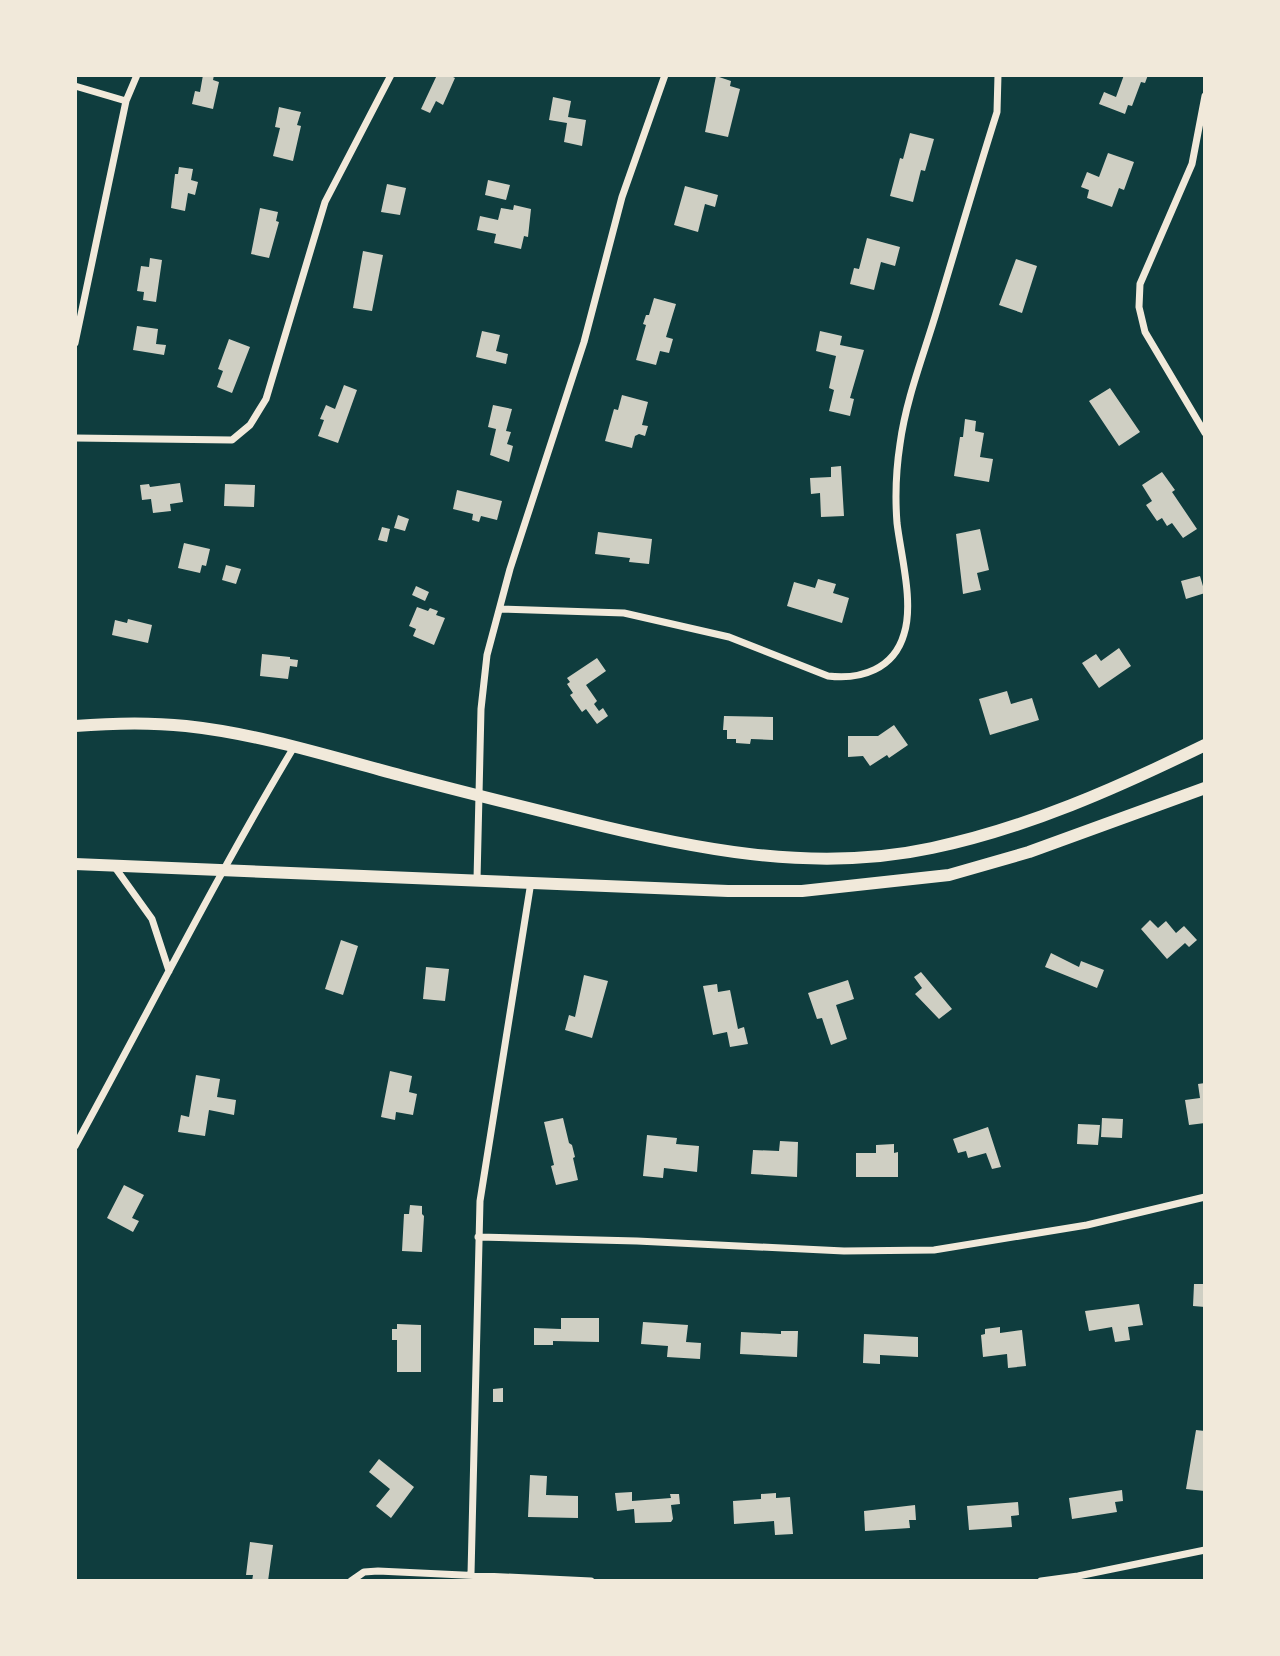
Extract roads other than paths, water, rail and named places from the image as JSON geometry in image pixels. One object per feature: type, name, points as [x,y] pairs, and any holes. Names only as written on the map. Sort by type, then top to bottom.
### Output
[{"type":"highway","points":[[75,726],[114,723],[184,726],[294,747],[480,797],[638,835],[742,855],[805,858],[859,856],[931,848],[1033,820],[1136,779],[1205,745]]},
{"type":"highway","points":[[75,864],[729,891],[802,891],[949,875],[1029,852],[1205,788]]},
{"type":"street","points":[[75,343],[126,101],[137,75]]},
{"type":"street","points":[[75,438],[232,440],[250,425],[267,399],[325,202],[391,75]]},
{"type":"street","points":[[477,880],[483,675],[513,559],[584,342],[622,197],[665,75]]},
{"type":"street","points":[[501,609],[624,613],[729,636],[828,676],[846,678],[883,667],[904,636],[907,617],[897,522],[896,483],[900,441],[920,363],[997,112],[998,75]]},
{"type":"street","points":[[75,86],[126,101]]},
{"type":"street","points":[[1205,96],[1192,164],[1140,284],[1139,307],[1144,332],[1205,433]]},
{"type":"street","points":[[75,1146],[223,870],[294,747]]},
{"type":"street","points":[[113,866],[152,919],[169,971]]},
{"type":"street","points":[[471,1574],[480,1201],[531,882]]},
{"type":"street","points":[[478,1237],[844,1251],[934,1250],[1087,1225],[1205,1197]]},
{"type":"street","points":[[1041,1581],[1205,1550]]},
{"type":"street","points":[[351,1581],[364,1572],[378,1571],[591,1581]]}]
